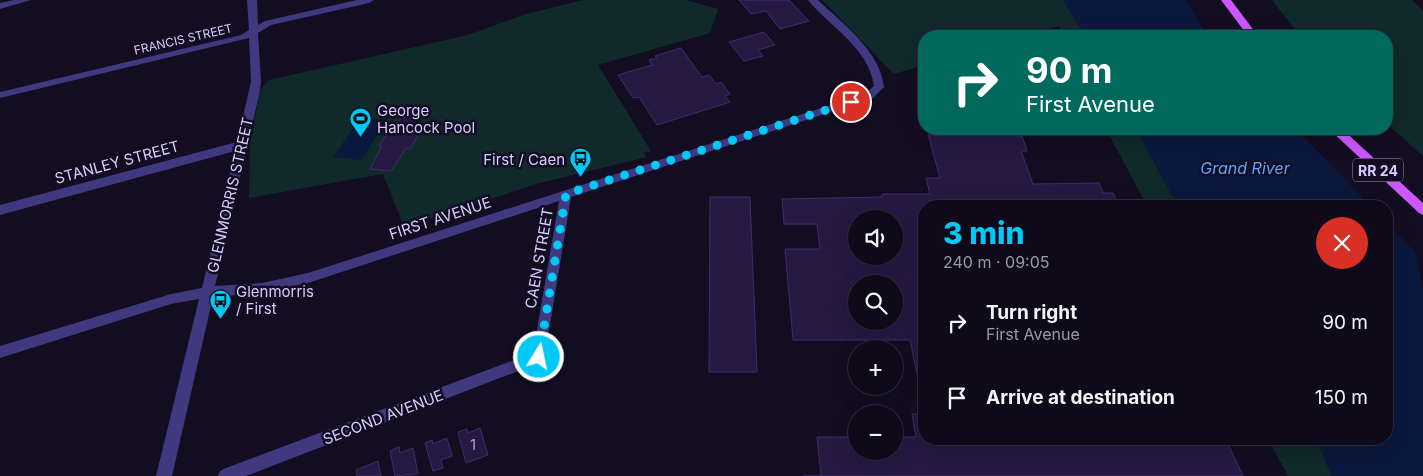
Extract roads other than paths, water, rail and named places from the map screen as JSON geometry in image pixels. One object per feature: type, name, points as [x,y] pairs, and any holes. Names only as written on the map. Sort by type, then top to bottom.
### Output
[{"type":"main road","points":[[1226,0],[1248,30]]},
{"type":"main road","name":"RR 24","points":[[1342,135],[1423,210]]},
{"type":"street","points":[[0,6],[26,0]]},
{"type":"street","name":"GLENMORRIS STREET","points":[[164,476],[256,82],[252,0]]},
{"type":"street","name":"FRANCIS STREET","points":[[0,95],[244,37],[268,23],[369,0]]},
{"type":"street","name":"FIRST AVENUE","points":[[0,352],[172,299],[208,292],[262,288],[308,278],[868,96],[875,92],[879,83],[877,72],[866,56],[813,0]]},
{"type":"street","name":"STANLEY STREET","points":[[0,210],[242,145]]},
{"type":"street","name":"CAEN STREET","points":[[539,357],[566,194]]},
{"type":"street","name":"SECOND AVENUE","points":[[226,476],[539,357]]},
{"type":"water","points":[[1063,0],[1185,0],[1204,30],[1082,30]]},
{"type":"water","name":"George Hancock Pool","points":[[361,117],[387,120],[361,160],[333,157]]},
{"type":"water","name":"Grand River","points":[[1139,135],[1302,135],[1365,200],[1175,200]]},
{"type":"water","points":[[1393,229],[1415,252],[1423,290],[1423,476],[1332,476],[1319,445],[1393,445]]},
{"type":"place","name":"George Hancock Pool","points":[[361,138]]},
{"type":"place","name":"First / Caen","points":[[581,178]]},
{"type":"place","name":"Glenmorris / First","points":[[220,319]]}]
